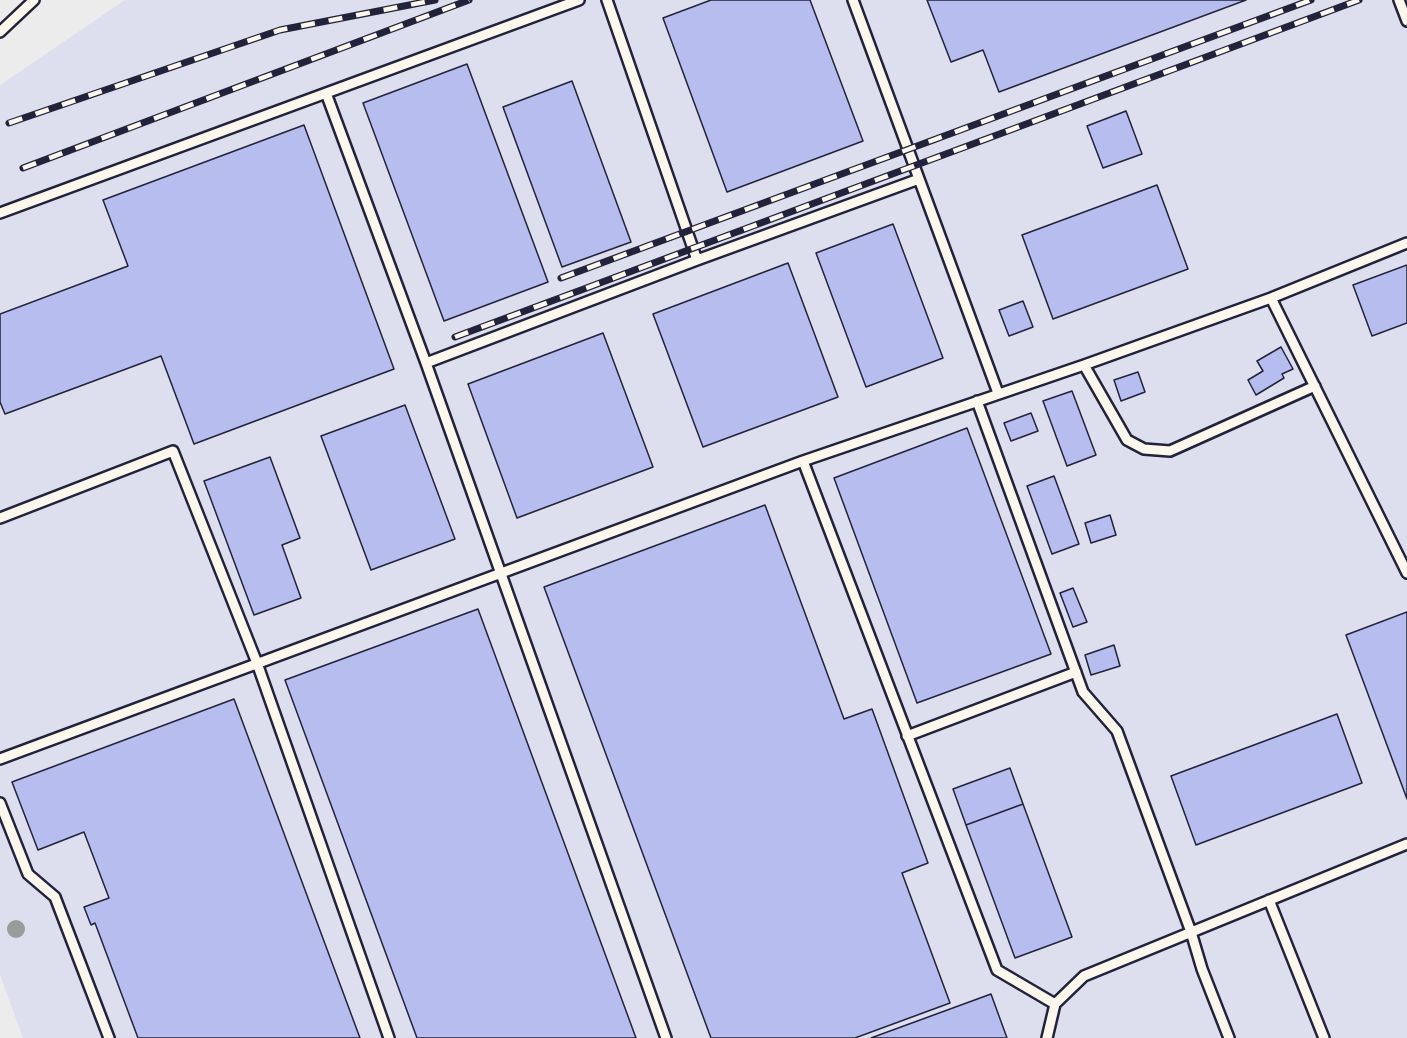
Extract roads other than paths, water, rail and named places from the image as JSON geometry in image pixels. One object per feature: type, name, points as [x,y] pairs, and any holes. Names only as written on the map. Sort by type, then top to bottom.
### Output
[{"type":"lane","points":[[0,32],[34,0]]},
{"type":"lane","points":[[0,213],[579,0]]},
{"type":"lane","points":[[607,0],[697,260]]},
{"type":"lane","points":[[853,0],[998,393]]},
{"type":"lane","points":[[1399,0],[1407,21]]},
{"type":"lane","points":[[326,93],[426,363],[666,1038]]},
{"type":"lane","points":[[426,363],[919,179]]},
{"type":"lane","points":[[0,759],[803,461],[1271,298],[1407,243]]},
{"type":"lane","points":[[1271,298],[1407,573]]},
{"type":"lane","points":[[1084,365],[1127,440],[1144,449],[1170,451],[1315,386]]},
{"type":"lane","points":[[977,401],[1083,692],[1117,731],[1228,1038]]},
{"type":"lane","points":[[0,518],[173,451],[257,663],[389,1038]]},
{"type":"lane","points":[[803,461],[997,970],[1055,1004]]},
{"type":"lane","points":[[907,736],[1076,672]]},
{"type":"lane","points":[[0,803],[28,874],[55,897],[109,1038]]},
{"type":"lane","points":[[1047,1038],[1055,1004],[1084,976],[1407,844]]},
{"type":"lane","points":[[1269,900],[1324,1038]]},
{"type":"railway","points":[[9,123],[280,30],[435,0]]},
{"type":"railway","points":[[23,168],[469,0]]},
{"type":"railway","points":[[561,278],[1311,0]]},
{"type":"railway","points":[[455,337],[1359,0]]}]
